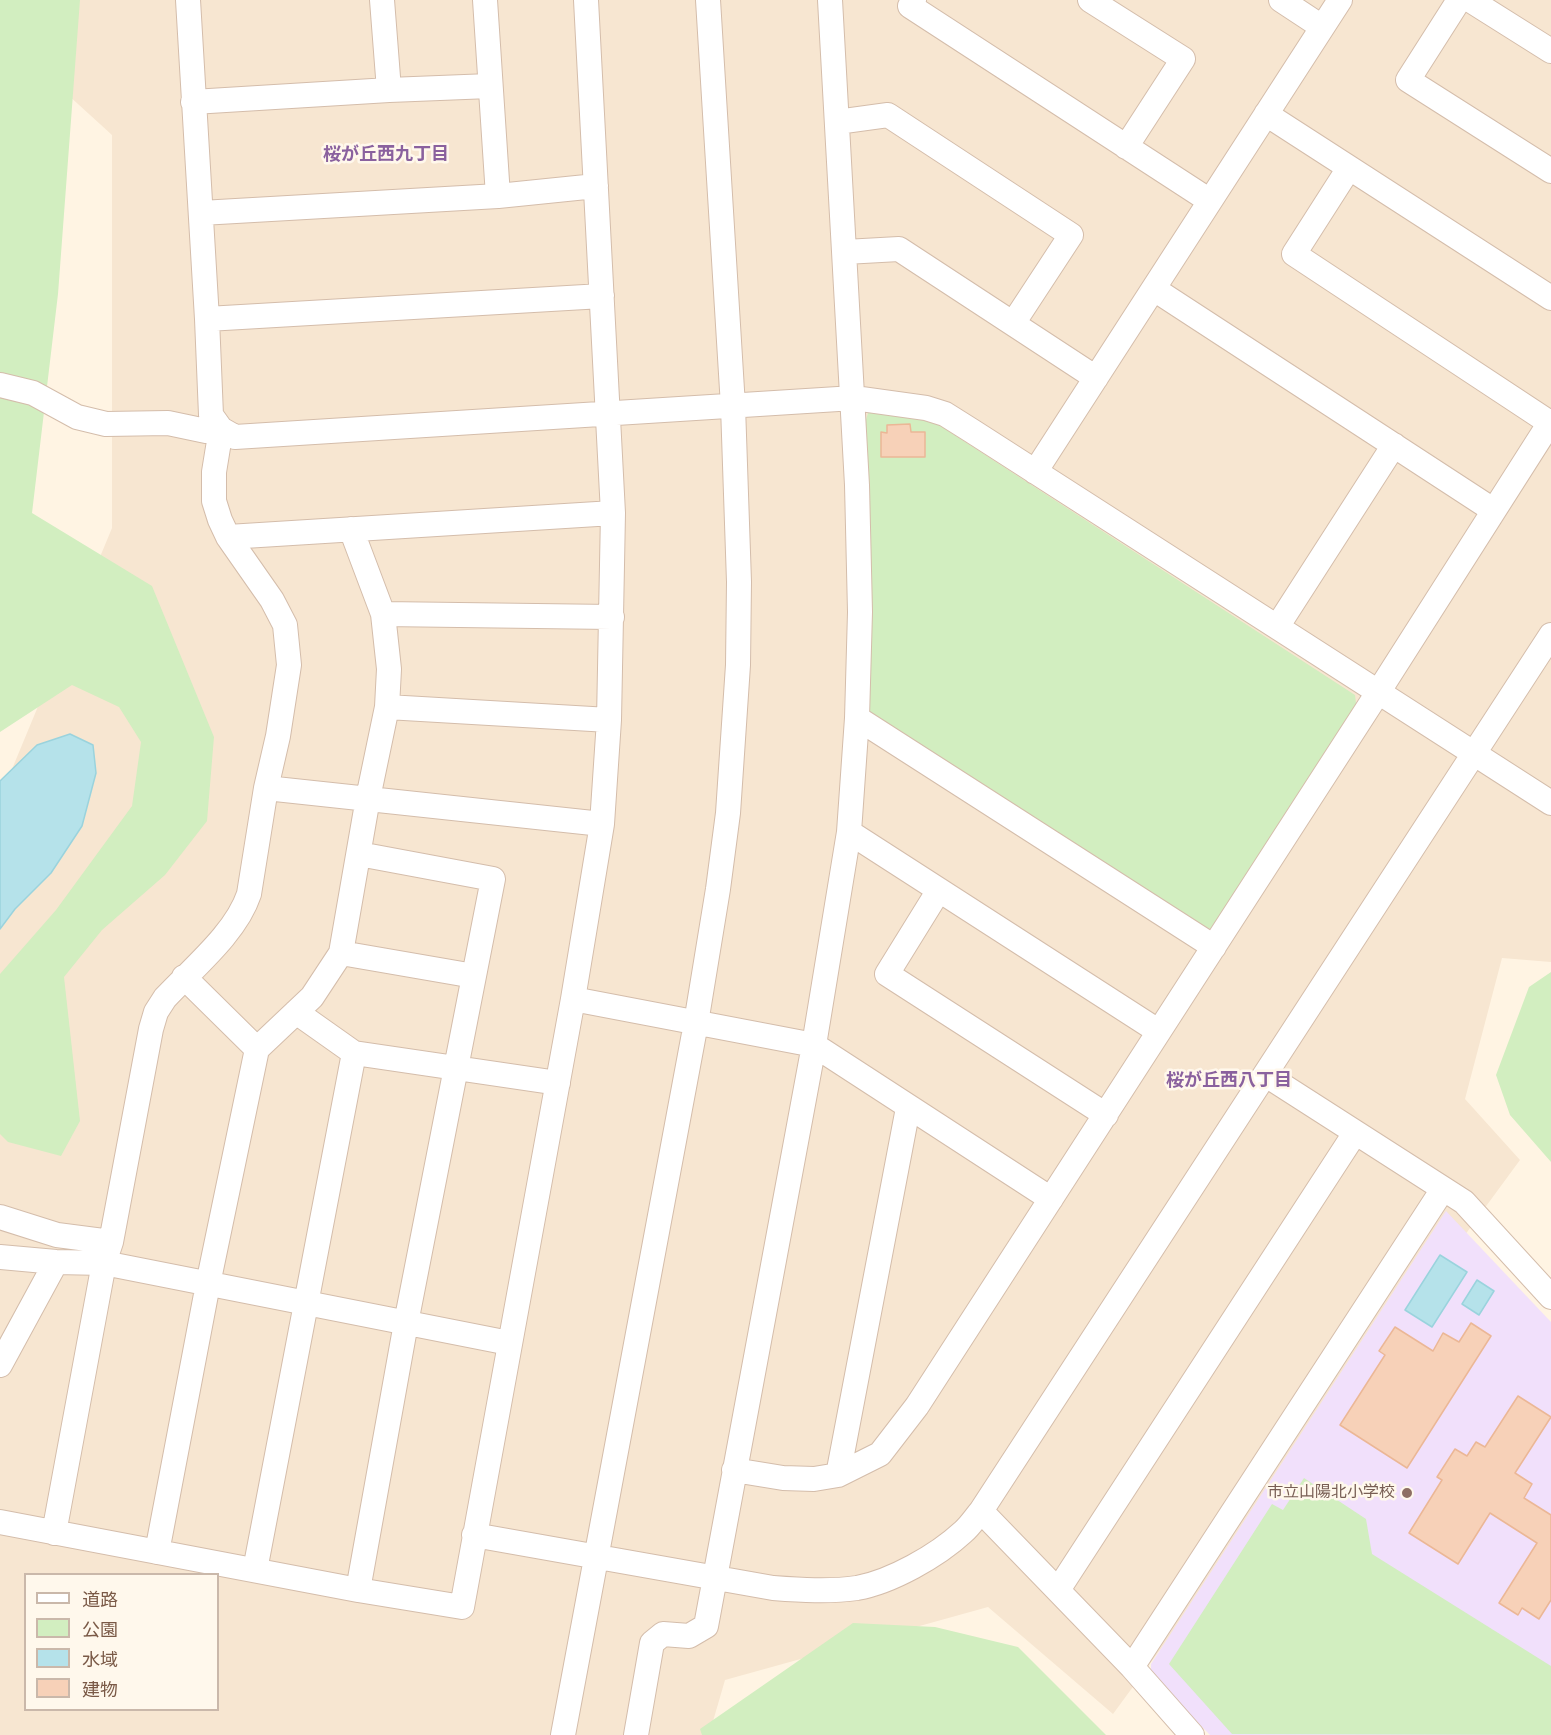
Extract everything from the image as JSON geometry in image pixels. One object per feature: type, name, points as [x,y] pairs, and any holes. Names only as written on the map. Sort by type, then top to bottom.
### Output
[{"type":"street","points":[[188,0],[211,416],[221,429],[235,436],[854,398],[926,408],[945,414],[1551,803]]},
{"type":"street","points":[[382,0],[388,90]]},
{"type":"street","points":[[485,0],[498,196]]},
{"type":"street","points":[[0,1522],[358,1590],[462,1606],[558,1083],[602,824],[609,720],[613,513],[586,0]]},
{"type":"street","points":[[563,1735],[696,1023],[728,813],[738,665],[739,582],[733,406],[708,0]]},
{"type":"street","points":[[636,1735],[652,1643],[663,1634],[689,1636],[706,1626],[814,1045],[849,832],[857,718],[860,612],[854,398],[830,0]]},
{"type":"street","points":[[914,0],[910,6],[1210,201]]},
{"type":"street","points":[[1090,0],[1183,59],[1126,147]]},
{"type":"street","points":[[1281,0],[1322,27]]},
{"type":"street","points":[[1035,472],[1340,0]]},
{"type":"street","points":[[1459,0],[1408,80],[1551,171]]},
{"type":"street","points":[[1470,0],[1551,51]]},
{"type":"street","points":[[193,102],[490,86]]},
{"type":"street","points":[[1266,114],[1551,298]]},
{"type":"street","points":[[837,122],[888,115],[1071,235],[1014,322]]},
{"type":"street","points":[[734,1470],[783,1478],[814,1479],[838,1474],[880,1454],[917,1406],[1551,422],[1294,254],[1349,168]]},
{"type":"street","points":[[201,213],[498,196],[596,186]]},
{"type":"street","points":[[845,252],[899,249],[1014,322],[1096,378]]},
{"type":"street","points":[[1154,289],[1493,510]]},
{"type":"street","points":[[207,319],[602,296]]},
{"type":"street","points":[[0,385],[33,393],[77,417],[106,424],[168,423],[206,431],[221,429]]},
{"type":"street","points":[[54,1533],[151,1029],[156,1012],[165,998],[234,924],[243,910],[249,894],[289,665],[285,625],[272,600],[228,537],[214,501],[214,472],[221,429]]},
{"type":"street","points":[[1277,627],[1394,445]]},
{"type":"street","points":[[228,537],[613,513]]},
{"type":"street","points":[[157,1552],[208,1284],[257,1050],[312,997],[341,953],[368,798],[387,707],[389,669],[383,614],[351,530]]},
{"type":"street","points":[[383,614],[612,617]]},
{"type":"street","points":[[474,1535],[773,1588],[817,1591],[858,1588],[900,1574],[963,1532],[981,1511],[1551,635]]},
{"type":"street","points":[[387,707],[609,720]]},
{"type":"street","points":[[857,718],[1214,947]]},
{"type":"street","points":[[266,788],[602,824]]},
{"type":"street","points":[[849,832],[1158,1031]]},
{"type":"street","points":[[358,854],[493,879],[406,1323],[358,1590]]},
{"type":"street","points":[[939,890],[887,974],[1106,1115]]},
{"type":"street","points":[[341,953],[474,976]]},
{"type":"street","points":[[184,977],[257,1050]]},
{"type":"street","points":[[573,999],[814,1045],[1051,1199]]},
{"type":"street","points":[[296,1012],[354,1053],[558,1083]]},
{"type":"street","points":[[255,1570],[354,1053]]},
{"type":"street","points":[[1266,1075],[1464,1202],[1551,1297]]},
{"type":"street","points":[[838,1474],[908,1108]]},
{"type":"street","points":[[1058,1590],[1355,1133]]},
{"type":"street","points":[[1132,1667],[1443,1189]]},
{"type":"street","points":[[0,1217],[208,1284],[509,1342]]},
{"type":"street","points":[[0,1257],[56,1262],[107,1253]]},
{"type":"street","points":[[0,1365],[56,1262]]},
{"type":"street","points":[[981,1511],[1132,1667],[1192,1735]]},
{"type":"shaded area","points":[[0,0],[1551,0],[1551,962],[1502,958],[1465,1099],[1520,1160],[1113,1714],[988,1607],[725,1680],[709,1735],[0,1735],[0,798],[112,528],[112,135],[0,33]]},
{"type":"shaded area","name":"市立山陽北小学校","points":[[1446,1211],[1551,1322],[1551,1735],[1210,1735],[1151,1675],[1151,1664]]},
{"type":"green space","points":[[0,0],[80,0],[58,294],[32,513],[152,586],[214,737],[207,821],[165,875],[102,930],[64,977],[80,1121],[61,1156],[8,1142],[0,1134],[0,974],[56,910],[132,806],[141,742],[119,707],[72,685],[0,732]]},
{"type":"green space","points":[[868,413],[900,413],[939,425],[1355,695],[1357,711],[1217,927],[1202,930],[872,720],[867,708],[865,423]]},
{"type":"green space","points":[[1551,972],[1551,1162],[1510,1115],[1496,1075],[1529,987]]},
{"type":"green space","points":[[1304,1478],[1366,1519],[1372,1554],[1551,1666],[1551,1735],[1232,1734],[1169,1664],[1272,1504],[1283,1510]]},
{"type":"green space","points":[[853,1623],[935,1627],[1018,1647],[1106,1735],[702,1735],[700,1729]]},
{"type":"water","points":[[70,734],[93,745],[96,773],[82,826],[51,873],[15,909],[0,929],[0,781],[37,745]]},
{"type":"water","points":[[1440,1255],[1467,1272],[1432,1327],[1405,1310]]},
{"type":"water","points":[[1477,1280],[1494,1291],[1479,1315],[1462,1304]]},
{"type":"building","points":[[910,424],[911,432],[925,432],[925,457],[881,457],[881,432],[887,433],[887,425]]},
{"type":"building","points":[[1471,1323],[1491,1336],[1407,1468],[1340,1425],[1385,1355],[1379,1351],[1395,1327],[1433,1351],[1443,1333],[1459,1342]]},
{"type":"building","points":[[1518,1396],[1551,1417],[1515,1473],[1532,1484],[1524,1498],[1551,1515],[1551,1600],[1539,1619],[1522,1608],[1518,1615],[1499,1603],[1537,1543],[1490,1513],[1458,1564],[1409,1533],[1442,1480],[1437,1477],[1455,1449],[1467,1456],[1476,1442],[1485,1447]]},
{"type":"place","name":"市立山陽北小学校","points":[[1407,1493]]},
{"type":"district","name":"桜が丘西九丁目","points":[[386,155]]},
{"type":"district","name":"桜が丘西八丁目","points":[[1229,1081]]}]
